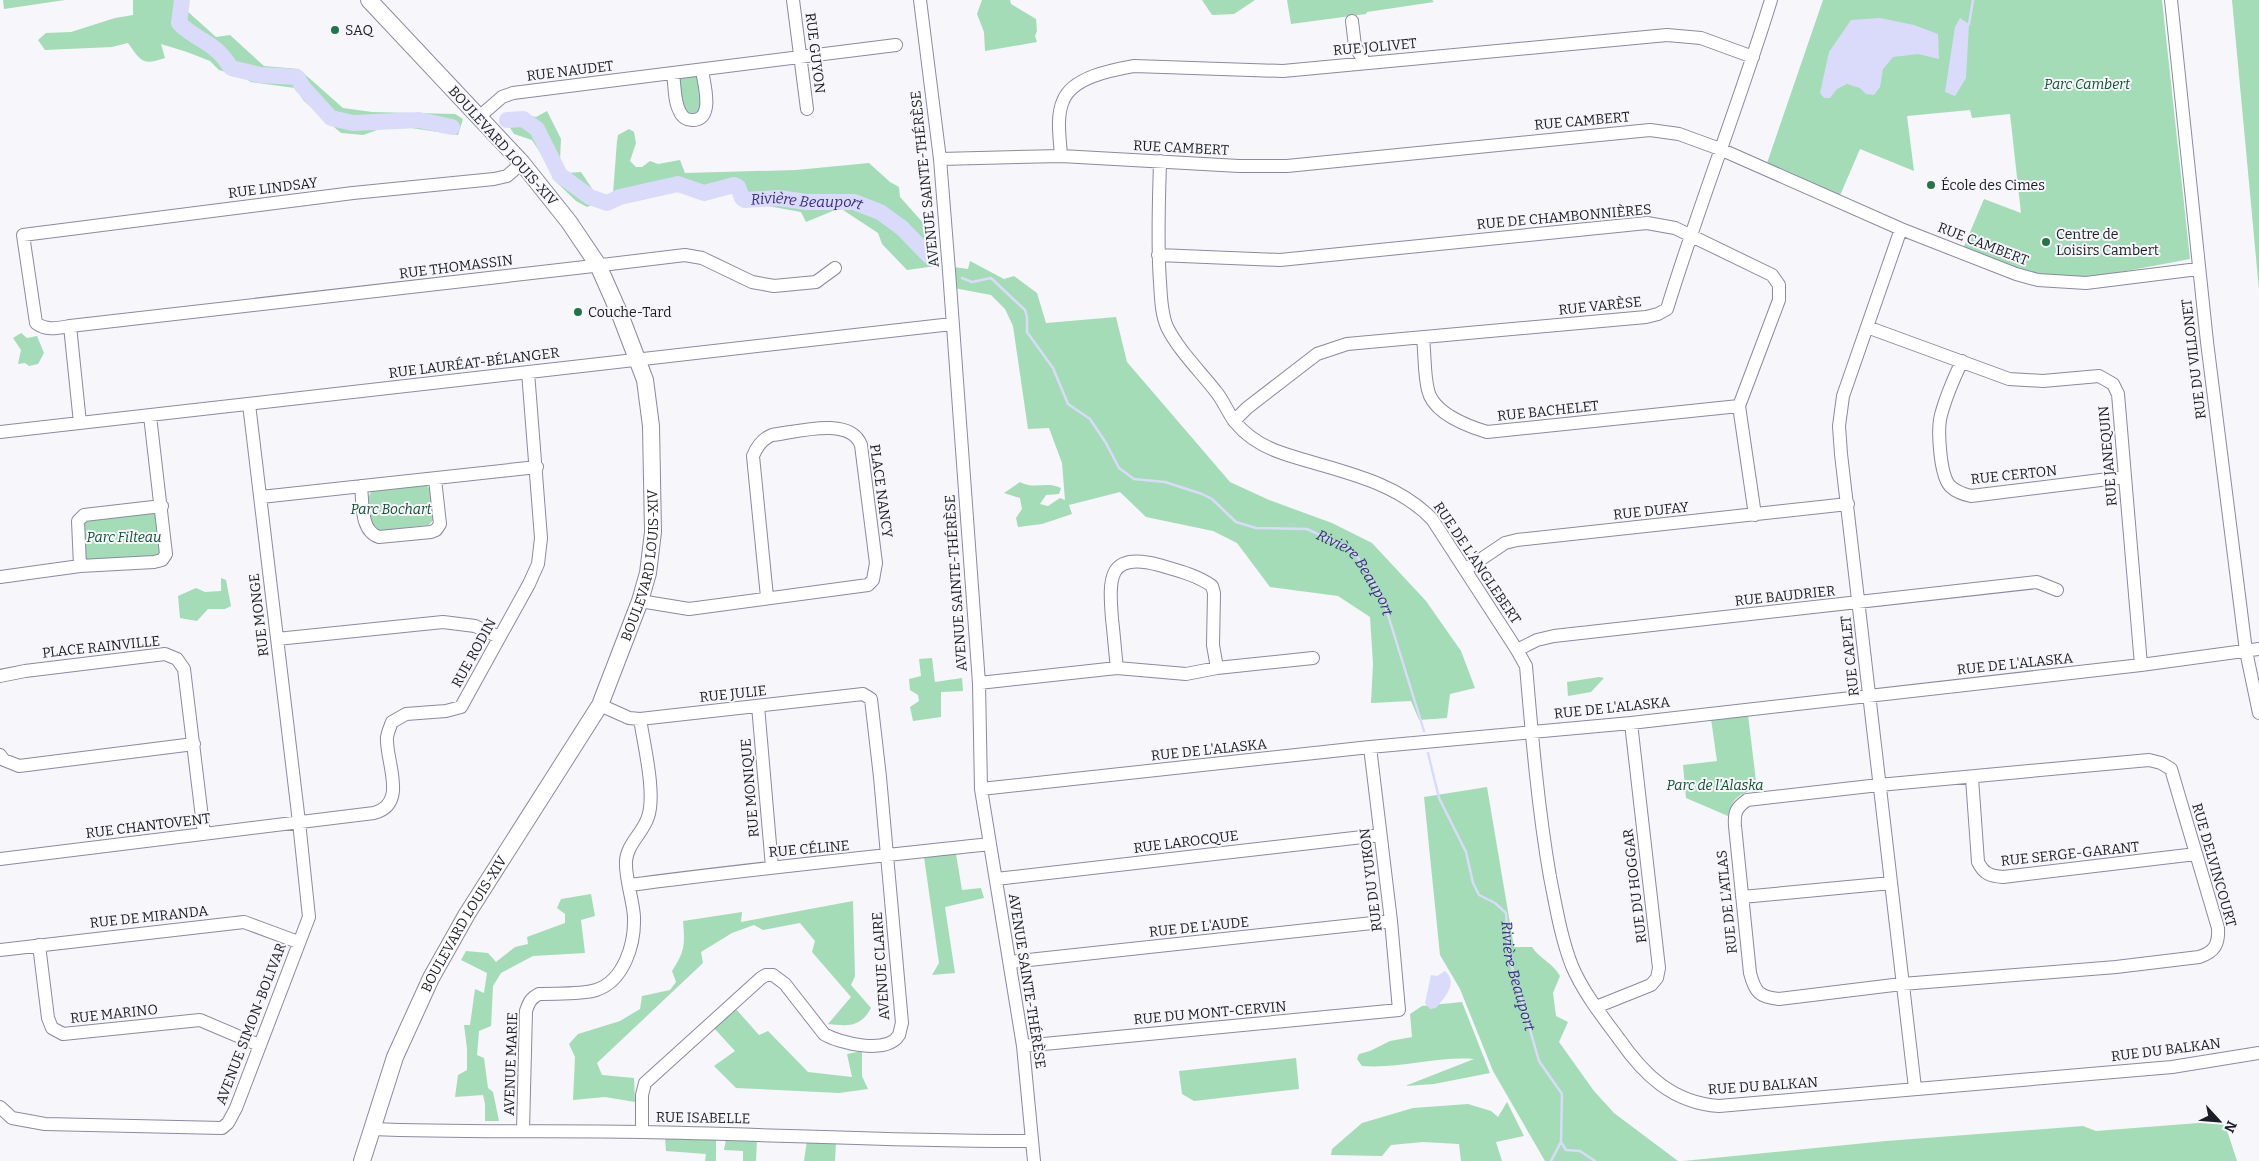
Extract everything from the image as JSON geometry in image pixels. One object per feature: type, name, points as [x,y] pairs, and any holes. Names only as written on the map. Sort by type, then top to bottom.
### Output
[{"type":"main road","name":"BOULEVARD LOUIS-XIV","points":[[362,1161],[395,1057],[431,978],[467,914],[600,705],[640,601],[648,573],[653,532],[654,470],[645,380],[621,317],[598,265],[569,222],[522,163],[369,0]]},
{"type":"street","name":"RUE GUYON","points":[[793,0],[807,109]]},
{"type":"street","name":"AVENUE SAINTE-THÉRÈSE","points":[[920,0],[940,159],[979,683],[981,789],[1023,1046],[1034,1161]]},
{"type":"street","name":"RUE VARÈSE","points":[[1234,421],[1262,396],[1317,354],[1347,344],[1658,314],[1667,309],[1771,0]]},
{"type":"street","name":"RUE DU VILLONET","points":[[2170,0],[2198,269],[2246,651],[2259,713]]},
{"type":"street","points":[[1352,21],[1355,46],[1365,63]]},
{"type":"street","name":"RUE JOLIVET","points":[[1061,156],[1060,121],[1062,102],[1070,89],[1083,81],[1120,68],[1134,66],[1283,71],[1667,35],[1701,38],[1753,57]]},
{"type":"street","name":"RUE NAUDET","points":[[479,117],[502,97],[512,93],[702,71],[801,56],[896,45]]},
{"type":"street","points":[[674,74],[680,113],[685,119],[693,121],[701,117],[706,111],[702,71]]},
{"type":"street","name":"RUE CAMBERT","points":[[940,159],[1061,156],[1239,166],[1287,166],[1650,130],[1679,134],[1720,149],[1901,229],[2016,274],[2038,280],[2086,283],[2198,269]]},
{"type":"street","name":"RUE DE L'ANGLEBERT","points":[[1160,161],[1158,255],[1162,310],[1174,339],[1218,394],[1234,421],[1247,434],[1267,448],[1378,483],[1402,494],[1432,518],[1526,666],[1532,731]]},
{"type":"street","name":"RUE LINDSAY","points":[[23,235],[353,193],[494,179],[507,176],[522,163]]},
{"type":"street","name":"RUE DE CHAMBONNIÈRES","points":[[1158,255],[1280,260],[1647,223],[1664,225],[1690,236],[1772,275],[1779,285],[1779,300],[1739,406],[1755,515]]},
{"type":"street","name":"RUE CAPLET","points":[[1901,229],[1843,396],[1840,426],[1879,785],[1915,1088]]},
{"type":"street","name":"RUE THOMASSIN","points":[[23,235],[36,323],[41,327],[47,328],[685,254],[702,258],[752,282],[774,286],[816,282],[836,268]]},
{"type":"street","name":"RUE LAURÉAT-BÉLANGER","points":[[0,432],[952,324]]},
{"type":"street","points":[[70,326],[80,423]]},
{"type":"street","name":"RUE JANEQUIN","points":[[1867,326],[2002,377],[2025,382],[2099,376],[2107,378],[2113,384],[2118,394],[2141,665]]},
{"type":"street","name":"RUE BACHELET","points":[[1423,338],[1428,390],[1433,401],[1448,415],[1476,429],[1487,432],[1739,406]]},
{"type":"street","name":"RUE CERTON","points":[[1962,361],[1950,386],[1940,416],[1939,433],[1944,477],[1957,492],[1971,496],[2125,477]]},
{"type":"street","name":"RUE RODIN","points":[[299,822],[374,813],[388,806],[394,789],[387,739],[392,722],[406,714],[446,711],[461,707],[529,584],[538,564],[541,538],[537,467],[528,372]]},
{"type":"street","name":"RUE MONGE","points":[[248,404],[261,498],[299,822]]},
{"type":"street","points":[[0,576],[80,566],[162,560],[166,554],[162,506],[150,416]]},
{"type":"street","name":"PLACE NANCY","points":[[640,601],[689,609],[868,585],[873,580],[876,563],[861,445],[859,438],[853,433],[835,427],[772,435],[765,438],[756,449],[753,456],[767,598]]},
{"type":"street","points":[[261,498],[537,467]]},
{"type":"street","points":[[361,486],[366,528],[373,535],[431,532],[436,530],[440,524],[434,478]]},
{"type":"street","name":"RUE DUFAY","points":[[1465,570],[1506,543],[1517,540],[1848,504]]},
{"type":"street","points":[[80,566],[78,521],[84,515],[162,506]]},
{"type":"street","points":[[1117,668],[1109,587],[1116,570],[1122,564],[1133,561],[1178,571],[1212,586],[1214,593],[1213,645],[1217,668]]},
{"type":"street","name":"RUE BAUDRIER","points":[[1517,650],[1537,640],[1554,636],[2037,582],[2057,590]]},
{"type":"street","points":[[277,638],[444,622],[476,626],[499,637]]},
{"type":"street","name":"RUE DE L'ALASKA","points":[[981,789],[1370,747],[1631,723],[1869,694],[2141,665],[2259,649]]},
{"type":"street","name":"PLACE RAINVILLE","points":[[0,676],[25,671],[165,654],[172,656],[181,663],[184,669],[204,834]]},
{"type":"street","points":[[979,683],[1117,668],[1186,674],[1217,668],[1313,658]]},
{"type":"street","name":"RUE JULIE","points":[[600,705],[629,718],[640,719],[863,694],[871,699]]},
{"type":"street","name":"AVENUE CLAIRE","points":[[642,1132],[642,1095],[645,1083],[661,1066],[766,975],[779,978],[824,1034],[831,1038],[849,1043],[873,1045],[892,1041],[899,1035],[902,1023],[888,857],[871,699]]},
{"type":"street","name":"RUE MONIQUE","points":[[758,706],[772,866]]},
{"type":"street","name":"AVENUE MARIE","points":[[523,1131],[526,1011],[529,1002],[532,997],[539,994],[596,990],[608,984],[616,976],[631,949],[634,934],[634,917],[626,858],[648,819],[652,806],[640,719]]},
{"type":"street","name":"RUE DU HOGGAR","points":[[1596,1007],[1651,985],[1657,978],[1659,968],[1631,723]]},
{"type":"street","name":"RUE DU BALKAN","points":[[1532,731],[1544,840],[1564,942],[1573,967],[1596,1007],[1633,1060],[1661,1086],[1686,1100],[1700,1105],[1719,1106],[2172,1066],[2259,1052]]},
{"type":"street","points":[[0,755],[4,760],[19,766],[194,744]]},
{"type":"street","name":"RUE DU YUKON","points":[[1370,747],[1391,921],[1399,1010]]},
{"type":"street","name":"RUE DELVINCOURT","points":[[1879,785],[1972,778],[2149,760],[2161,763],[2171,769],[2218,928],[2219,938],[2215,949],[2210,954],[2200,957],[1902,984]]},
{"type":"street","name":"RUE SERGE-GARANT","points":[[1972,778],[1978,862],[1982,870],[1988,875],[2003,877],[2196,854]]},
{"type":"street","name":"RUE DE L'ATLAS","points":[[1879,785],[1747,800],[1737,807],[1734,813],[1735,826],[1750,973],[1753,986],[1759,993],[1768,998],[1779,999],[1902,984]]},
{"type":"street","name":"RUE CHANTOVENT","points":[[0,859],[299,822]]},
{"type":"street","name":"AVENUE SIMON-BOLIVAR","points":[[0,1107],[12,1118],[45,1124],[222,1128],[228,1123],[236,1108],[309,917],[299,822]]},
{"type":"street","name":"RUE LAROCQUE","points":[[996,879],[1380,835]]},
{"type":"street","name":"RUE CÉLINE","points":[[630,885],[772,866],[888,857],[990,844]]},
{"type":"street","points":[[1742,896],[1891,883]]},
{"type":"street","name":"RUE DE L'AUDE","points":[[1010,962],[1391,921]]},
{"type":"street","name":"RUE DE MIRANDA","points":[[0,950],[244,922],[298,942]]},
{"type":"street","name":"RUE MARINO","points":[[38,945],[48,1018],[52,1028],[63,1034],[200,1020],[259,1045]]},
{"type":"street","name":"RUE DU MONT-CERVIN","points":[[1023,1046],[1399,1010]]},
{"type":"street","name":"RUE ISABELLE","points":[[373,1129],[434,1132],[642,1132],[1032,1141]]},
{"type":"green space","points":[[3,0],[65,0],[4,9]]},
{"type":"green space","points":[[133,0],[187,0],[186,10],[216,37],[230,35],[264,66],[299,69],[343,108],[372,112],[455,114],[463,119],[458,135],[391,125],[363,135],[341,133],[304,101],[295,88],[251,82],[243,77],[219,70],[210,61],[161,44],[165,58],[147,62],[139,58],[128,43],[112,47],[45,50],[38,40],[46,33],[71,32],[115,18],[133,15]]},
{"type":"green space","points":[[982,0],[1010,0],[1011,4],[1036,19],[1037,31],[1035,36],[1037,42],[985,51],[984,32],[977,14]]},
{"type":"green space","points":[[1202,0],[1255,0],[1234,14],[1212,15]]},
{"type":"green space","points":[[1287,0],[1432,0],[1434,2],[1367,12],[1366,14],[1291,24]]},
{"type":"green space","name":"Parc Cambert","points":[[1823,0],[2162,0],[2190,259],[2073,281],[2043,280],[1962,251],[1984,199],[2021,213],[2010,114],[1972,118],[1970,110],[1907,116],[1914,171],[1860,149],[1838,200],[1765,169]]},
{"type":"green space","points":[[2232,0],[2259,0],[2259,290]]},
{"type":"green space","points":[[702,71],[706,111],[685,119],[673,74]]},
{"type":"green space","points":[[547,111],[561,139],[560,160],[549,166],[532,140],[514,134],[503,117],[513,113],[536,117]]},
{"type":"green space","points":[[629,129],[634,132],[636,143],[630,161],[636,167],[642,167],[650,161],[658,164],[680,160],[685,173],[796,170],[869,163],[890,182],[899,187],[900,197],[934,235],[936,266],[907,270],[882,244],[878,233],[840,208],[806,222],[801,212],[746,202],[727,189],[704,197],[673,191],[620,197],[613,194],[618,135]]},
{"type":"green space","points":[[581,172],[601,202],[587,207],[576,201],[552,178],[567,173]]},
{"type":"green space","points":[[970,261],[1004,279],[1014,276],[1037,293],[1046,323],[1116,317],[1127,362],[1230,482],[1269,500],[1332,523],[1372,543],[1426,601],[1461,651],[1475,688],[1450,694],[1447,718],[1419,720],[1411,701],[1371,703],[1373,664],[1370,617],[1338,596],[1270,587],[1237,543],[1213,531],[1146,517],[1120,492],[1069,505],[1072,514],[1042,524],[1018,527],[1016,518],[1022,509],[1020,498],[1004,493],[1020,482],[1030,485],[1050,485],[1061,488],[1059,494],[1046,495],[1040,504],[1048,506],[1060,498],[1065,500],[1062,463],[1049,428],[1028,429],[1013,326],[1005,309],[991,295],[954,288],[954,267],[968,269]]},
{"type":"green space","points":[[21,333],[27,338],[37,336],[44,353],[38,364],[29,366],[25,363],[18,364],[21,350],[13,338]]},
{"type":"green space","name":"Parc Bochart","points":[[426,485],[431,490],[433,520],[429,525],[376,531],[372,526],[368,497],[372,491]]},
{"type":"green space","name":"Parc Filteau","points":[[162,506],[166,554],[80,566],[84,515]]},
{"type":"green space","points":[[221,578],[226,580],[231,606],[225,609],[208,609],[197,621],[180,618],[178,596],[196,588],[205,592],[221,591]]},
{"type":"green space","points":[[932,658],[935,682],[962,678],[963,691],[941,692],[941,717],[913,721],[910,707],[919,701],[918,695],[910,690],[909,679],[921,676],[919,659]]},
{"type":"green space","points":[[1599,677],[1604,678],[1591,692],[1568,696],[1567,682]]},
{"type":"green space","name":"Parc de l'Alaska","points":[[1748,715],[1757,789],[1746,792],[1738,797],[1734,801],[1728,816],[1686,798],[1683,765],[1717,761],[1711,719]]},
{"type":"green space","points":[[1487,787],[1514,947],[1532,947],[1560,976],[1553,993],[1556,1016],[1568,1022],[1559,1042],[1594,1091],[1614,1113],[1678,1161],[1545,1161],[1493,1071],[1460,989],[1440,955],[1424,797]]},
{"type":"green space","points":[[956,854],[962,890],[981,888],[984,898],[945,907],[955,973],[932,975],[939,963],[924,857]]},
{"type":"green space","points":[[591,894],[595,916],[581,920],[585,953],[533,956],[501,973],[493,986],[491,1026],[479,1031],[477,1055],[484,1058],[488,1088],[493,1092],[499,1121],[485,1121],[483,1095],[455,1097],[458,1075],[467,1070],[464,1025],[470,1025],[475,989],[484,993],[487,973],[461,960],[466,951],[488,953],[496,962],[515,947],[528,944],[527,937],[565,923],[565,914],[557,908],[561,899]]},
{"type":"green space","points":[[853,901],[855,976],[851,985],[871,1008],[867,1015],[858,1022],[847,1025],[828,1024],[851,997],[812,952],[815,941],[800,923],[763,930],[754,925],[732,933],[701,952],[703,963],[597,1063],[602,1075],[634,1078],[635,1102],[605,1097],[573,1100],[575,1057],[569,1044],[578,1034],[620,1021],[640,1009],[642,996],[670,990],[676,982],[672,971],[683,948],[683,921],[742,912],[741,922]]},
{"type":"green space","points":[[1462,1002],[1490,1073],[1434,1084],[1405,1086],[1474,1059],[1446,1059],[1362,1066],[1357,1059],[1359,1054],[1390,1041],[1412,1037],[1410,1014],[1422,1006]]},
{"type":"green space","points":[[735,1008],[759,1035],[768,1031],[808,1072],[852,1077],[847,1054],[862,1051],[862,1076],[868,1089],[839,1093],[736,1088],[714,1066],[735,1051],[713,1027]]},
{"type":"green space","points":[[1296,1058],[1299,1089],[1194,1101],[1182,1094],[1179,1071]]},
{"type":"green space","points":[[1507,1102],[1524,1136],[1496,1142],[1502,1161],[1461,1161],[1459,1144],[1423,1142],[1391,1145],[1382,1156],[1331,1155],[1332,1149],[1362,1123],[1413,1108],[1468,1104],[1491,1111],[1498,1117]]},
{"type":"green space","points":[[2224,1121],[2237,1161],[1683,1161],[1886,1141],[2083,1126],[2096,1131]]},
{"type":"green space","points":[[665,1138],[716,1138],[716,1161],[705,1161],[706,1154],[666,1151]]},
{"type":"green space","points":[[726,1139],[757,1141],[756,1161],[743,1161],[743,1151],[724,1150]]},
{"type":"green space","points":[[807,1140],[836,1142],[835,1161],[804,1161]]},
{"type":"water","points":[[1880,18],[1914,25],[1938,34],[1939,59],[1918,54],[1893,57],[1883,69],[1880,87],[1874,95],[1866,94],[1860,88],[1847,84],[1837,89],[1830,98],[1824,98],[1820,93],[1829,52],[1851,20]]},
{"type":"water","points":[[1960,18],[1969,24],[1966,78],[1955,96],[1945,92],[1955,27]]},
{"type":"water","points":[[1445,971],[1451,980],[1449,990],[1436,1008],[1430,1009],[1425,1003],[1431,975],[1437,976]]},
{"type":"waterway","name":"Rivière Beauport","points":[[182,0],[179,23],[219,52],[231,68],[260,75],[297,77],[302,86],[331,118],[353,123],[419,120],[452,127]]},
{"type":"waterway","points":[[1969,24],[1973,0]]},
{"type":"waterway","name":"Rivière Beauport","points":[[507,120],[523,119],[537,129],[560,175],[590,197],[607,203],[620,197],[678,184],[704,193],[734,185],[738,187],[742,198],[745,200],[778,198],[807,202],[854,202],[880,212],[902,228],[929,256]]},
{"type":"waterway","name":"Rivière Beauport","points":[[962,278],[972,282],[991,278],[1025,310],[1027,332],[1053,368],[1068,404],[1090,419],[1106,443],[1119,468],[1134,479],[1165,482],[1202,494],[1212,499],[1236,522],[1256,528],[1307,529],[1349,549],[1358,558],[1384,602],[1424,731]]},
{"type":"waterway","name":"Rivière Beauport","points":[[1428,753],[1439,798],[1466,852],[1473,883],[1479,895],[1495,903],[1506,913],[1509,957],[1539,1061],[1562,1094],[1561,1142],[1566,1150],[1580,1151],[1595,1161]]},
{"type":"waterway","points":[[1551,1161],[1561,1142]]},
{"type":"place","name":"SAQ","points":[[335,30]]},
{"type":"place","name":"École des Cimes","points":[[1931,185]]},
{"type":"place","name":"Centre de Loisirs Cambert","points":[[2046,242]]},
{"type":"place","name":"Couche-Tard","points":[[578,312]]}]
